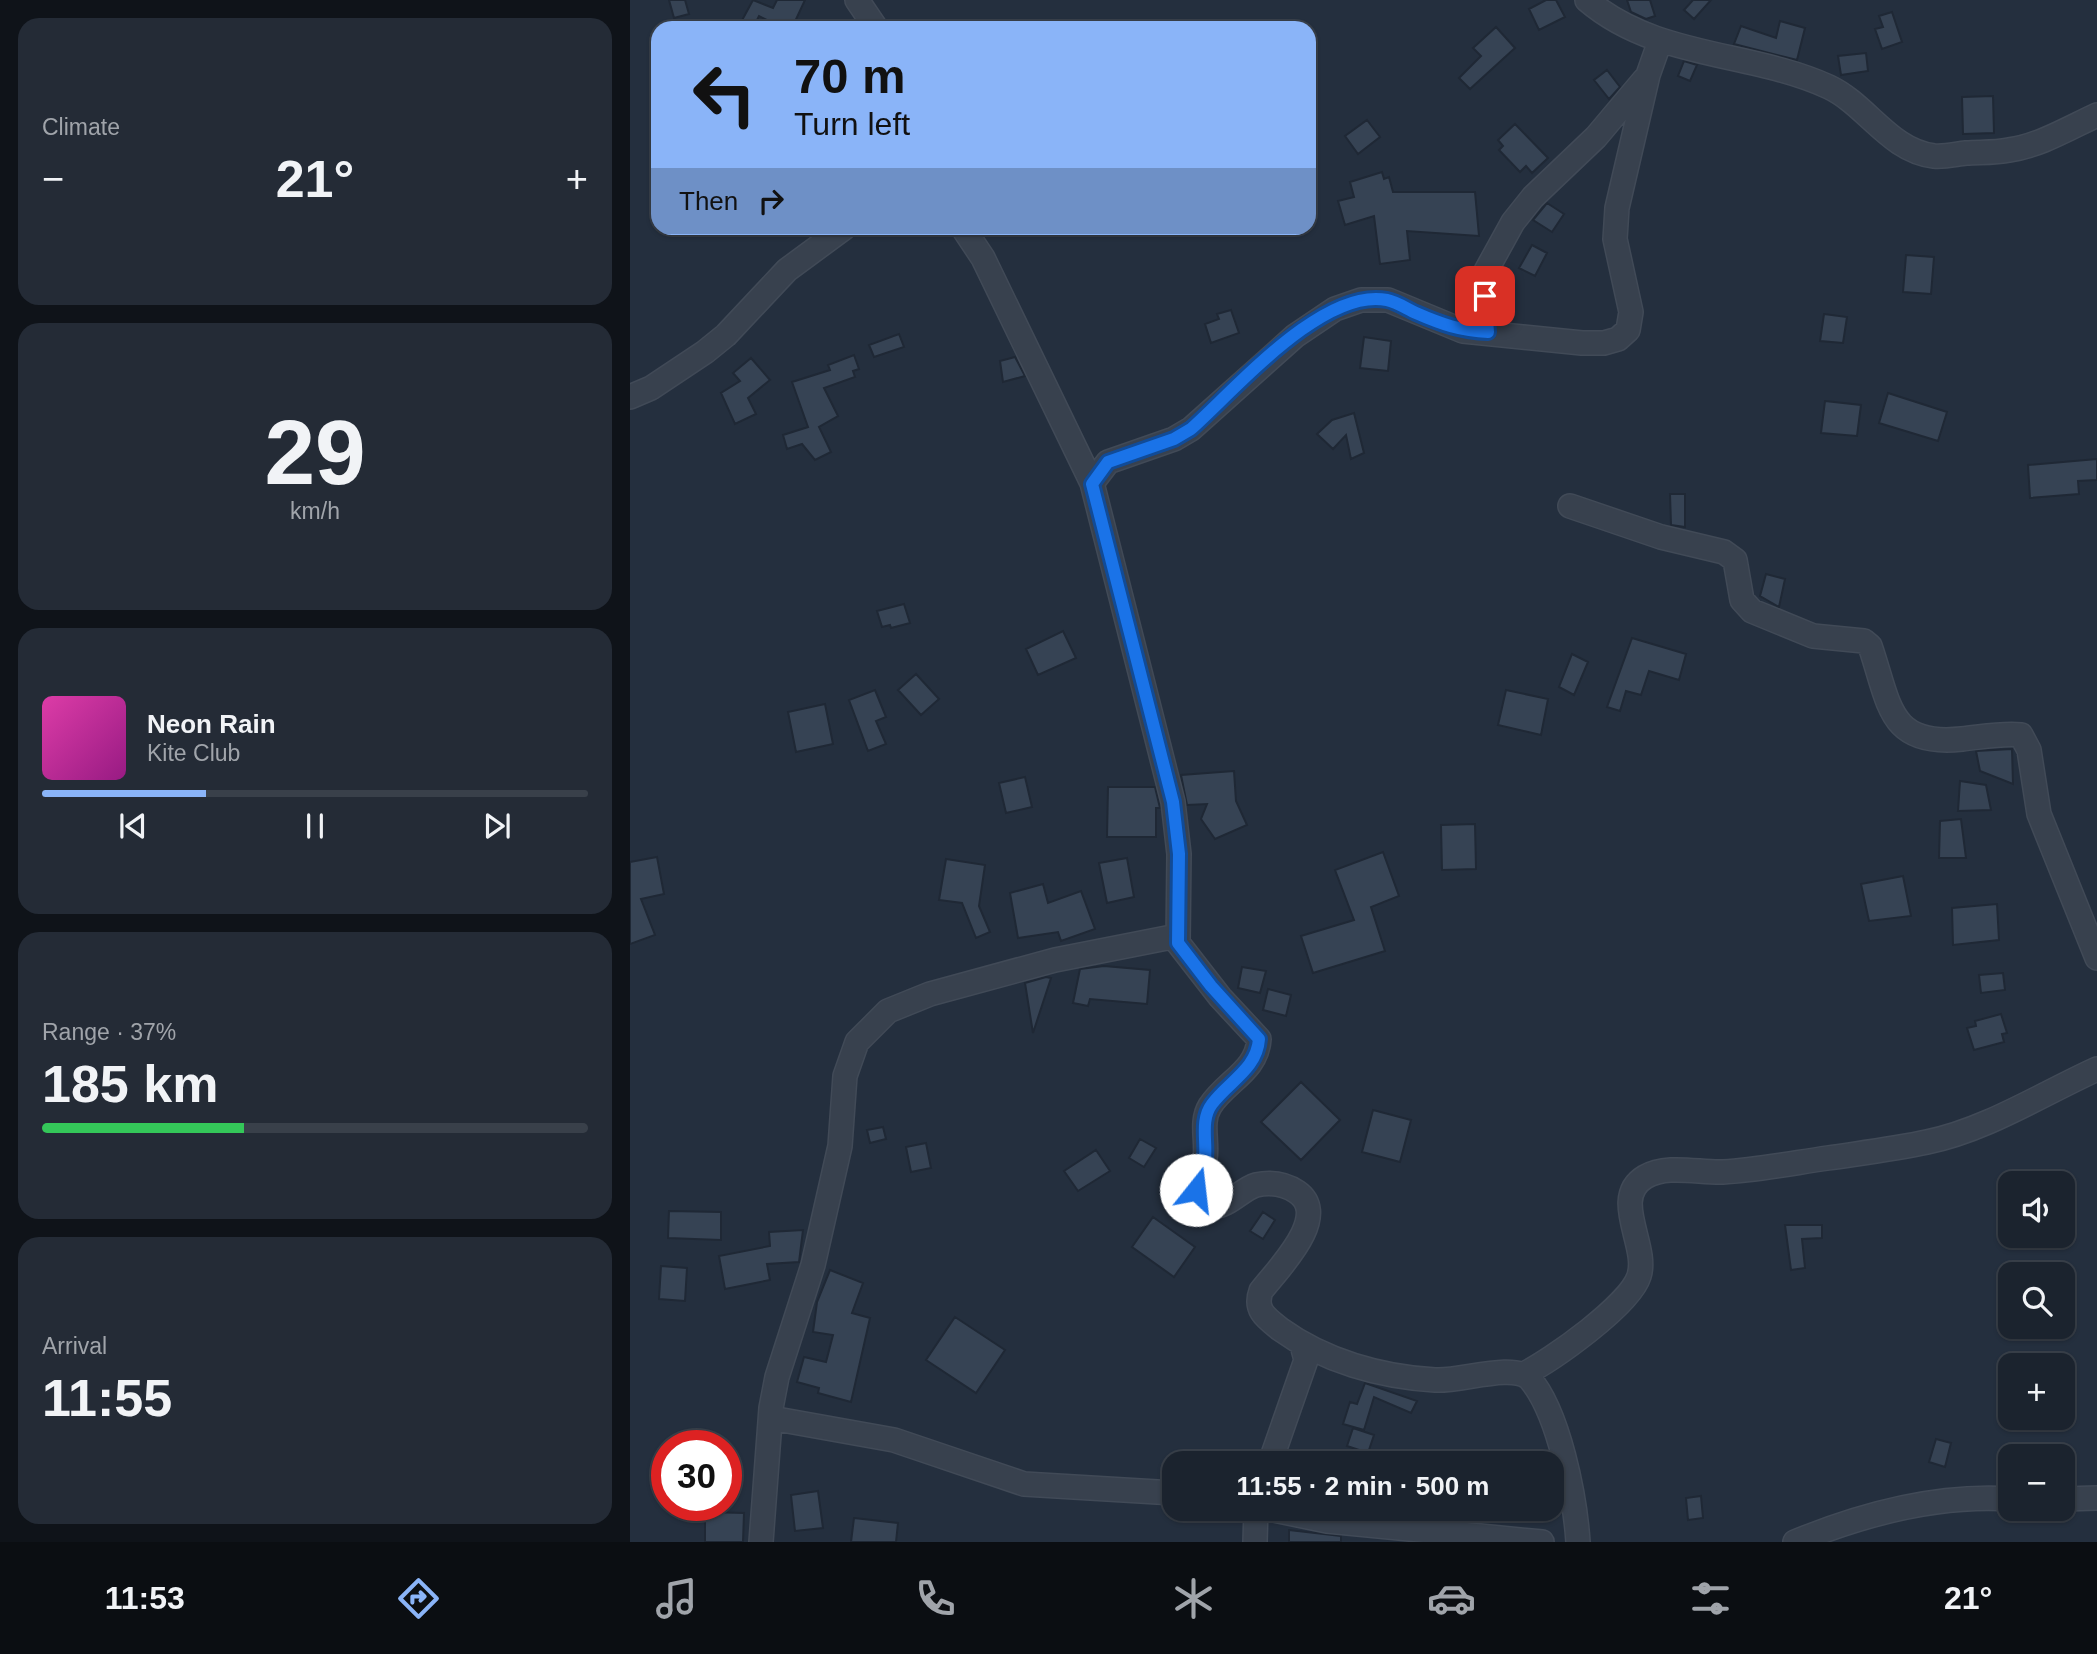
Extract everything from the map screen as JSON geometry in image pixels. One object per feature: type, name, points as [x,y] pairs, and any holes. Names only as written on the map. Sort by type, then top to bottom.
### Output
[{"type":"street","points":[[857,0],[871,21]]},
{"type":"street","points":[[1587,0],[1605,16],[1660,41],[1808,79],[1832,89],[1856,104],[1899,144],[1935,156],[2010,150],[2037,142],[2097,115]]},
{"type":"street","points":[[1092,484],[1108,462],[1174,439],[1191,429],[1282,346],[1342,306],[1361,300],[1388,300],[1463,331],[1555,341],[1605,343],[1618,338],[1628,330],[1630,312],[1615,239],[1616,226],[1648,75],[1660,41]]},
{"type":"street","points":[[1488,332],[1486,271],[1513,222],[1533,197],[1596,137],[1648,75]]},
{"type":"street","points":[[630,397],[651,388],[705,352],[726,335],[786,270],[834,235]]},
{"type":"street","points":[[968,235],[983,258],[1092,484],[1173,802],[1179,854],[1178,943],[1202,976],[1259,1039],[1258,1051],[1250,1065],[1210,1106],[1205,1128],[1205,1160],[1196,1190],[1208,1206],[1217,1207],[1253,1186],[1268,1184],[1281,1185],[1303,1197],[1308,1209],[1305,1234],[1261,1291],[1258,1299],[1264,1316],[1302,1345],[1335,1360],[1436,1381],[1506,1372],[1524,1374],[1563,1350],[1633,1289],[1641,1264],[1630,1198],[1639,1180],[1649,1174],[1676,1171],[1723,1172],[1781,1166],[1930,1142],[1994,1119],[2097,1069]]},
{"type":"street","points":[[1570,506],[1661,537],[1724,552],[1735,560],[1742,600],[1752,611],[1813,636],[1864,641],[1870,646],[1894,716],[1902,727],[1919,738],[1935,742],[2021,735],[2029,750],[2039,814],[2097,958]]},
{"type":"street","points":[[761,1542],[777,1377],[808,1287],[840,1146],[845,1076],[857,1042],[888,1011],[930,994],[1055,960],[1177,936]]},
{"type":"street","points":[[1274,1451],[1306,1360],[1302,1345]]},
{"type":"street","points":[[1524,1374],[1535,1385],[1556,1431],[1567,1472],[1578,1542]]},
{"type":"street","points":[[771,1418],[894,1440],[1024,1484],[1162,1492]]},
{"type":"street","points":[[1795,1542],[1834,1526],[1910,1505],[1983,1497],[1998,1498]]},
{"type":"street","points":[[2075,1498],[2097,1497]]},
{"type":"street","points":[[1255,1542],[1256,1521]]},
{"type":"street","points":[[1327,1521],[1542,1542]]},
{"type":"building","points":[[669,0],[685,0],[689,14],[674,18]]},
{"type":"building","points":[[753,0],[773,8],[777,0],[805,0],[795,21],[769,21],[759,16],[756,21],[742,21]]},
{"type":"building","points":[[1546,0],[1556,0],[1565,17],[1539,30],[1529,9]]},
{"type":"building","points":[[1627,0],[1650,0],[1655,16],[1646,19],[1631,12]]},
{"type":"building","points":[[1693,0],[1711,0],[1694,19],[1684,10]]},
{"type":"building","points":[[1892,12],[1902,42],[1882,49],[1875,29],[1883,27],[1879,16]]},
{"type":"building","points":[[1780,21],[1805,28],[1797,60],[1734,44],[1741,26],[1776,38]]},
{"type":"building","points":[[1496,27],[1515,48],[1470,89],[1459,78],[1481,56],[1473,48]]},
{"type":"building","points":[[1866,53],[1868,71],[1841,75],[1838,56]]},
{"type":"building","points":[[1684,61],[1697,65],[1690,81],[1678,76]]},
{"type":"building","points":[[1607,70],[1620,87],[1609,99],[1594,80]]},
{"type":"building","points":[[1993,96],[1994,133],[1963,134],[1962,97]]},
{"type":"building","points":[[1367,120],[1380,137],[1358,154],[1345,136]]},
{"type":"building","points":[[1515,124],[1548,158],[1532,173],[1526,166],[1520,172],[1499,150],[1503,146],[1498,140]]},
{"type":"building","points":[[1382,172],[1384,179],[1389,177],[1393,192],[1475,192],[1479,236],[1407,231],[1410,260],[1380,264],[1374,216],[1345,225],[1338,201],[1354,197],[1350,182]]},
{"type":"building","points":[[1547,203],[1564,214],[1552,232],[1533,220]]},
{"type":"building","points":[[1532,245],[1547,253],[1535,276],[1519,268]]},
{"type":"building","points":[[1906,255],[1934,257],[1931,294],[1903,292]]},
{"type":"building","points":[[1231,310],[1239,333],[1211,343],[1205,324],[1219,319],[1217,314]]},
{"type":"building","points":[[1824,314],[1847,317],[1843,343],[1820,341]]},
{"type":"building","points":[[899,334],[904,347],[874,357],[869,345]]},
{"type":"building","points":[[1364,337],[1391,341],[1388,371],[1360,368]]},
{"type":"building","points":[[854,355],[859,369],[853,371],[855,377],[824,388],[838,416],[819,427],[831,452],[815,460],[802,444],[787,449],[783,435],[808,427],[792,382],[830,370],[828,365]]},
{"type":"building","points":[[1015,357],[1025,376],[1003,382],[1000,361]]},
{"type":"building","points":[[751,358],[770,380],[748,398],[756,414],[735,424],[721,393],[740,381],[733,373]]},
{"type":"building","points":[[1888,393],[1947,412],[1938,441],[1879,423]]},
{"type":"building","points":[[1825,401],[1861,405],[1857,436],[1821,433]]},
{"type":"building","points":[[1354,413],[1364,453],[1351,459],[1346,435],[1333,449],[1317,434],[1332,420]]},
{"type":"building","points":[[2097,459],[2097,480],[2078,481],[2079,494],[2030,498],[2028,465]]},
{"type":"building","points":[[1670,494],[1685,494],[1685,527],[1671,525]]},
{"type":"building","points":[[1766,574],[1785,579],[1779,607],[1760,596]]},
{"type":"building","points":[[904,604],[910,623],[891,628],[890,625],[882,627],[877,611]]},
{"type":"building","points":[[1063,631],[1076,658],[1038,675],[1026,649]]},
{"type":"building","points":[[1632,638],[1686,654],[1679,680],[1649,671],[1641,695],[1626,691],[1620,711],[1607,707]]},
{"type":"building","points":[[1572,654],[1588,662],[1574,695],[1559,687]]},
{"type":"building","points":[[916,674],[939,699],[921,715],[898,690]]},
{"type":"building","points":[[875,690],[886,717],[876,721],[886,744],[868,751],[849,700]]},
{"type":"building","points":[[1506,690],[1548,699],[1541,735],[1498,725]]},
{"type":"building","points":[[825,704],[833,744],[796,752],[788,712]]},
{"type":"building","points":[[2012,749],[2013,784],[1980,771],[1976,751]]},
{"type":"building","points":[[1234,771],[1236,801],[1247,825],[1215,839],[1201,819],[1207,804],[1187,805],[1181,775]]},
{"type":"building","points":[[1025,777],[1032,807],[1006,813],[999,783]]},
{"type":"building","points":[[1960,781],[1986,785],[1991,810],[1958,811]]},
{"type":"building","points":[[1108,787],[1155,787],[1160,808],[1156,808],[1156,837],[1107,837]]},
{"type":"building","points":[[1961,819],[1966,858],[1939,858],[1940,821]]},
{"type":"building","points":[[1475,824],[1476,869],[1442,870],[1441,825]]},
{"type":"building","points":[[1383,852],[1399,896],[1371,907],[1385,951],[1313,973],[1301,936],[1354,920],[1335,870]]},
{"type":"building","points":[[657,857],[664,894],[641,899],[655,935],[630,944],[630,862]]},
{"type":"building","points":[[1127,858],[1134,897],[1107,903],[1099,863]]},
{"type":"building","points":[[946,859],[985,865],[979,906],[990,932],[976,938],[962,903],[939,900]]},
{"type":"building","points":[[1903,876],[1911,916],[1869,921],[1861,884]]},
{"type":"building","points":[[1043,884],[1048,903],[1081,891],[1095,929],[1061,941],[1058,932],[1018,938],[1010,893]]},
{"type":"building","points":[[1997,904],[1999,940],[1953,945],[1952,908]]},
{"type":"building","points":[[1104,966],[1150,970],[1147,1004],[1090,999],[1088,1006],[1073,1003],[1080,969]]},
{"type":"building","points":[[1242,967],[1266,971],[1260,993],[1238,988]]},
{"type":"building","points":[[2003,973],[2005,990],[1981,993],[1979,975]]},
{"type":"building","points":[[1051,978],[1033,1033],[1025,983]]},
{"type":"building","points":[[1268,989],[1291,995],[1286,1016],[1263,1010]]},
{"type":"building","points":[[2001,1014],[2007,1033],[2002,1034],[2004,1042],[1974,1050],[1967,1028],[1976,1026],[1975,1021]]},
{"type":"building","points":[[1301,1082],[1340,1120],[1301,1160],[1261,1122]]},
{"type":"building","points":[[1373,1110],[1411,1120],[1400,1162],[1362,1152]]},
{"type":"building","points":[[883,1127],[886,1139],[870,1143],[867,1130]]},
{"type":"building","points":[[1140,1139],[1156,1148],[1144,1167],[1129,1158]]},
{"type":"building","points":[[926,1143],[931,1168],[911,1172],[906,1147]]},
{"type":"building","points":[[1096,1150],[1110,1171],[1078,1191],[1064,1171]]},
{"type":"building","points":[[669,1211],[721,1212],[721,1240],[668,1238]]},
{"type":"building","points":[[1263,1212],[1275,1220],[1263,1239],[1250,1231]]},
{"type":"building","points":[[1153,1217],[1195,1247],[1174,1277],[1132,1247]]},
{"type":"building","points":[[1785,1225],[1822,1225],[1822,1238],[1802,1239],[1805,1268],[1791,1270]]},
{"type":"building","points":[[803,1230],[799,1262],[767,1264],[770,1280],[725,1289],[719,1256],[770,1246],[769,1232]]},
{"type":"building","points":[[661,1266],[687,1268],[685,1301],[659,1299]]},
{"type":"building","points":[[830,1270],[863,1283],[852,1313],[870,1318],[851,1402],[818,1393],[819,1388],[797,1382],[804,1357],[826,1362],[833,1335],[813,1332],[817,1302]]},
{"type":"building","points":[[955,1317],[1005,1350],[976,1393],[926,1360]]},
{"type":"building","points":[[1365,1383],[1417,1401],[1411,1413],[1374,1397],[1364,1430],[1343,1424],[1350,1402],[1357,1404]]},
{"type":"building","points":[[1353,1428],[1374,1435],[1369,1451],[1347,1446]]},
{"type":"building","points":[[1936,1439],[1951,1443],[1945,1467],[1929,1462]]},
{"type":"building","points":[[818,1491],[823,1528],[795,1531],[791,1495]]},
{"type":"building","points":[[1701,1496],[1703,1518],[1688,1520],[1686,1498]]},
{"type":"building","points":[[744,1513],[743,1542],[705,1542],[705,1521],[742,1521]]},
{"type":"building","points":[[854,1518],[898,1523],[896,1542],[851,1542]]},
{"type":"building","points":[[1289,1530],[1341,1536],[1341,1542],[1289,1542]]},
{"type":"route","points":[[1196,1190],[1196,1182],[1205,1160],[1206,1116],[1210,1106],[1250,1065],[1258,1051],[1259,1039],[1249,1025],[1220,997],[1178,943],[1180,874],[1173,802],[1092,484],[1099,470],[1108,462],[1174,439],[1191,429],[1282,346],[1335,309],[1361,300],[1388,300],[1463,331],[1488,332],[1485,296]]}]
